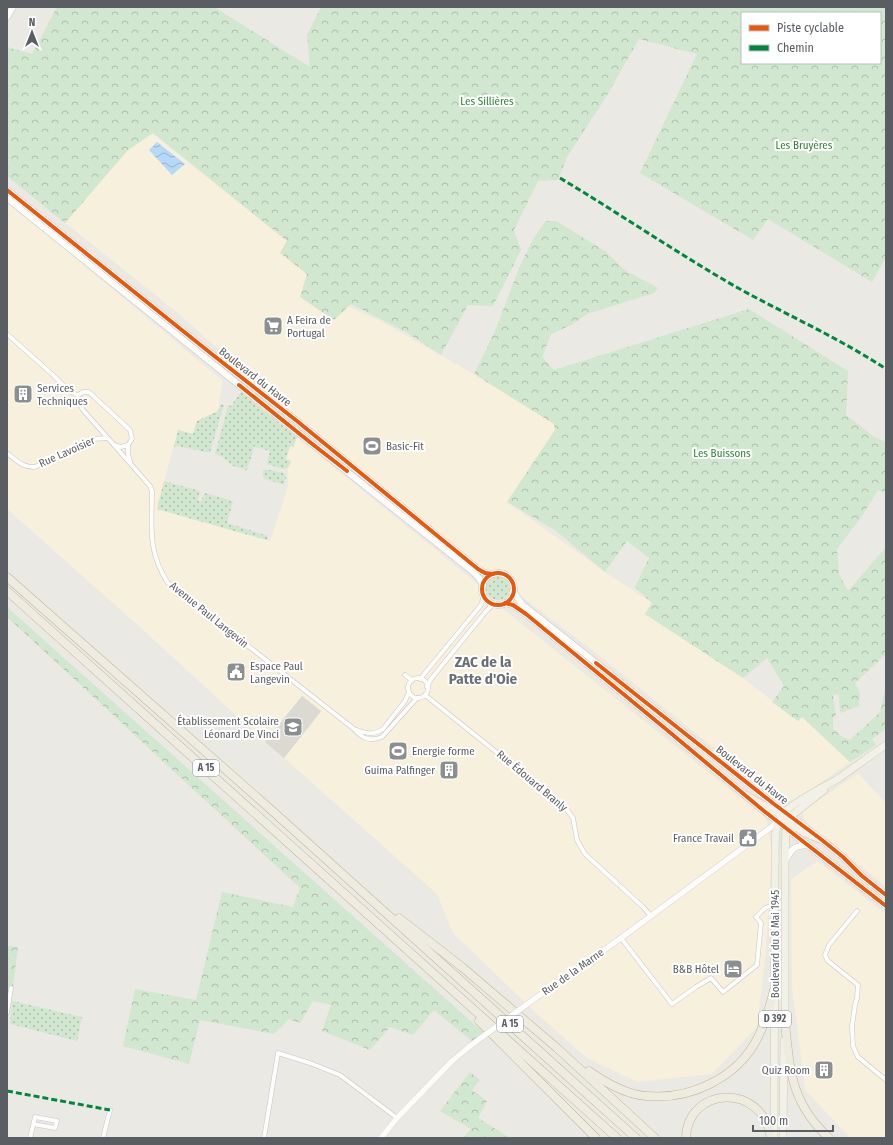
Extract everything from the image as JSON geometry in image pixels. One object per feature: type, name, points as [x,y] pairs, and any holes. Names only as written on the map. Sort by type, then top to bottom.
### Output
[{"type":"highway","name":"A 15","points":[[7,577],[383,910],[636,1138]]},
{"type":"highway","name":"A 15","points":[[7,591],[462,1000],[618,1138]]},
{"type":"highway","points":[[383,910],[389,911],[462,967],[557,1048],[655,1138]]},
{"type":"highway","points":[[557,1048],[603,1082],[627,1092],[646,1096],[683,1094],[705,1087],[724,1076],[745,1057],[757,1039],[769,1010],[774,993]]},
{"type":"highway","points":[[462,1000],[480,1022],[596,1138]]},
{"type":"highway","points":[[785,1023],[791,1074],[799,1100],[806,1113],[829,1138]]},
{"type":"highway","points":[[686,1138],[688,1126],[696,1112],[702,1106],[715,1099],[731,1097],[747,1102],[760,1112],[766,1122],[771,1138]]},
{"type":"main road","points":[[7,17],[13,7]]},
{"type":"main road","name":"Boulevard du Havre","points":[[7,190],[213,356],[297,421],[478,569],[485,573],[501,573],[508,576],[513,583],[517,598],[522,604],[785,819],[808,845],[886,906]]},
{"type":"main road","name":"Boulevard du Havre","points":[[7,198],[472,571],[483,585]]},
{"type":"main road","points":[[493,574],[486,578],[482,591],[487,600],[494,604]]},
{"type":"main road","points":[[504,603],[510,598],[514,591]]},
{"type":"main road","name":"Boulevard du Havre","points":[[494,604],[513,604],[744,794]]},
{"type":"main road","points":[[785,819],[812,793],[836,780],[886,744]]},
{"type":"main road","points":[[744,794],[785,819],[804,833],[822,840],[862,876],[886,895]]},
{"type":"main road","name":"Boulevard du 8 Mai 1945","points":[[782,1138],[785,1023],[785,819]]},
{"type":"main road","name":"Boulevard du 8 Mai 1945","points":[[774,1138],[776,842],[785,819]]},
{"type":"main road","points":[[785,861],[793,848],[808,845]]},
{"type":"main road","points":[[774,993],[785,996]]},
{"type":"street","points":[[7,334],[54,375],[70,392],[78,395],[83,392],[89,392],[130,430],[132,439],[128,445],[130,463]]},
{"type":"street","name":"Avenue Paul Langevin","points":[[78,395],[77,400],[83,410],[150,486],[152,491],[152,548],[158,566],[168,583],[365,738],[377,739],[382,737],[417,698]]},
{"type":"street","name":"Rue Lavoisier","points":[[7,453],[24,466],[35,467],[93,439],[107,438]]},
{"type":"street","points":[[114,445],[121,447],[128,445]]},
{"type":"street","points":[[420,679],[481,605],[484,596]]},
{"type":"street","points":[[409,692],[412,696],[417,698],[425,695],[427,687],[432,679],[487,610],[494,604]]},
{"type":"street","points":[[405,675],[412,680],[420,679],[425,682],[427,687]]},
{"type":"street","points":[[354,729],[364,733],[378,732],[383,729],[405,701],[409,692],[408,687],[412,680]]},
{"type":"street","name":"Rue Édouard Branly","points":[[425,695],[565,807],[573,818],[577,840],[585,854],[651,916]]},
{"type":"street","name":"Rue de la Marne","points":[[381,1138],[397,1118],[452,1061],[470,1046],[785,819]]},
{"type":"street","points":[[621,938],[672,1004],[711,978],[723,992],[757,965],[761,923],[756,917],[765,908],[775,904]]},
{"type":"street","points":[[857,911],[828,945],[825,955],[828,961],[858,985],[852,1026],[853,1046],[858,1057],[886,1080]]},
{"type":"street","points":[[7,1013],[11,988]]},
{"type":"street","points":[[264,1138],[278,1053],[310,1063],[340,1075],[397,1118]]},
{"type":"street","points":[[103,1138],[110,1110]]},
{"type":"street","points":[[30,1138],[33,1124],[35,1117],[57,1121],[55,1128],[33,1124]]},
{"type":"shaded area","points":[[152,133],[287,241],[350,307],[384,323],[474,374],[554,424],[555,430],[507,502],[605,572],[652,603],[645,614],[743,678],[798,721],[805,714],[850,762],[795,801],[779,800],[587,646],[518,594],[515,577],[504,570],[490,571],[482,568],[277,401],[180,315],[63,221],[128,150]]},
{"type":"shaded area","points":[[7,201],[223,381],[219,411],[197,421],[193,434],[178,430],[157,509],[270,541],[288,486],[288,468],[291,461],[285,459],[290,446],[293,447],[297,437],[479,585],[481,596],[486,602],[495,607],[502,608],[766,818],[772,850],[766,951],[757,1027],[712,1074],[637,1082],[587,1058],[538,1015],[453,933],[437,894],[284,758],[321,712],[302,696],[265,742],[141,628],[7,509]]},
{"type":"shaded area","name":"Établissement Scolaire Léonard De Vinci","points":[[302,696],[321,711],[284,758],[265,742]]},
{"type":"shaded area","points":[[858,773],[886,803],[886,887],[804,820],[803,811]]},
{"type":"shaded area","points":[[818,861],[886,914],[886,1138],[850,1138],[805,1090],[792,987],[791,879]]},
{"type":"green space","points":[[57,7],[214,7],[310,67],[307,35],[321,7],[886,7],[886,257],[872,282],[768,219],[753,240],[640,173],[697,54],[639,39],[606,97],[567,157],[558,180],[538,181],[514,230],[521,250],[493,306],[468,305],[441,355],[406,332],[351,304],[334,320],[300,297],[307,274],[280,253],[287,241],[153,133],[128,150],[65,223],[7,176],[7,47],[32,54]]},
{"type":"green space","name":"Les Buissons","points":[[546,221],[556,221],[605,251],[626,271],[658,288],[654,293],[587,314],[573,324],[551,334],[542,357],[554,370],[749,309],[848,371],[846,415],[873,436],[886,442],[886,493],[878,490],[862,516],[837,549],[839,574],[848,591],[886,547],[886,654],[855,683],[860,693],[859,706],[840,713],[839,695],[833,694],[836,716],[833,718],[833,729],[841,736],[850,740],[880,712],[884,693],[886,692],[886,729],[872,739],[876,745],[850,762],[802,717],[798,721],[772,702],[784,686],[767,658],[743,678],[645,614],[652,603],[635,587],[649,558],[627,541],[605,572],[555,530],[507,502],[555,430],[554,424],[474,374],[488,346],[531,243]]},
{"type":"green space","points":[[241,392],[297,437],[293,447],[290,446],[286,459],[291,461],[288,468],[283,469],[267,464],[270,451],[252,446],[254,448],[247,470],[233,466],[223,457],[215,454],[228,406],[233,405]]},
{"type":"green space","points":[[221,404],[224,405],[210,452],[178,446],[174,447],[178,430],[193,434],[197,421],[218,411]]},
{"type":"green space","points":[[263,470],[284,473],[286,477],[284,485],[263,478]]},
{"type":"green space","points":[[164,481],[200,491],[198,501],[201,501],[205,493],[233,501],[227,523],[268,536],[267,540],[157,509]]},
{"type":"green space","points":[[498,576],[507,579],[510,588],[507,597],[498,600],[489,597],[486,588],[489,579]]},
{"type":"green space","points":[[7,607],[485,1034],[473,1042],[434,1010],[413,1035],[390,1027],[370,1050],[322,1031],[331,1005],[313,1001],[300,1023],[289,1019],[274,1034],[200,1020],[189,1064],[123,1046],[135,989],[196,1000],[222,892],[293,907],[300,888],[7,617]]},
{"type":"green space","points":[[7,946],[18,947],[13,987],[7,986]]},
{"type":"green space","points":[[12,1001],[82,1017],[77,1041],[10,1024]]},
{"type":"green space","points":[[470,1072],[480,1080],[472,1090],[487,1101],[478,1118],[510,1138],[463,1138],[471,1129],[440,1111]]},
{"type":"water","points":[[157,142],[185,164],[172,175],[149,150]]},
{"type":"marked path","points":[[560,178],[715,275],[850,347],[886,369]]},
{"type":"marked path","points":[[7,1091],[110,1110]]},
{"type":"cycle path","points":[[7,190],[297,421],[478,569],[485,573],[493,574]]},
{"type":"cycle path","points":[[239,385],[347,471]]},
{"type":"cycle path","points":[[498,573],[509,578],[514,589],[509,600],[498,605],[487,600],[482,589],[487,578],[498,573]]},
{"type":"cycle path","points":[[505,603],[513,605],[526,614],[764,811],[886,906]]},
{"type":"cycle path","points":[[596,663],[774,804],[822,840],[843,857],[862,876],[886,895]]},
{"type":"place","name":"A Feira de Portugal","points":[[273,326]]},
{"type":"place","name":"Services Techniques","points":[[23,394]]},
{"type":"place","name":"Basic-Fit","points":[[372,446]]},
{"type":"place","name":"Espace Paul Langevin","points":[[236,672]]},
{"type":"place","name":"Établissement Scolaire Léonard De Vinci","points":[[293,727]]},
{"type":"place","name":"Energie forme","points":[[398,751]]},
{"type":"place","name":"Guima Palfinger","points":[[449,770]]},
{"type":"place","name":"France Travail","points":[[748,838]]},
{"type":"place","name":"B&B Hôtel","points":[[733,969]]},
{"type":"place","name":"Quiz Room","points":[[824,1070]]},
{"type":"district","name":"ZAC de la Patte d'Oie","points":[[483,670]]},
{"type":"park label","name":"Les Sillières","points":[[487,101]]},
{"type":"park label","name":"Les Bruyères","points":[[804,145]]}]
